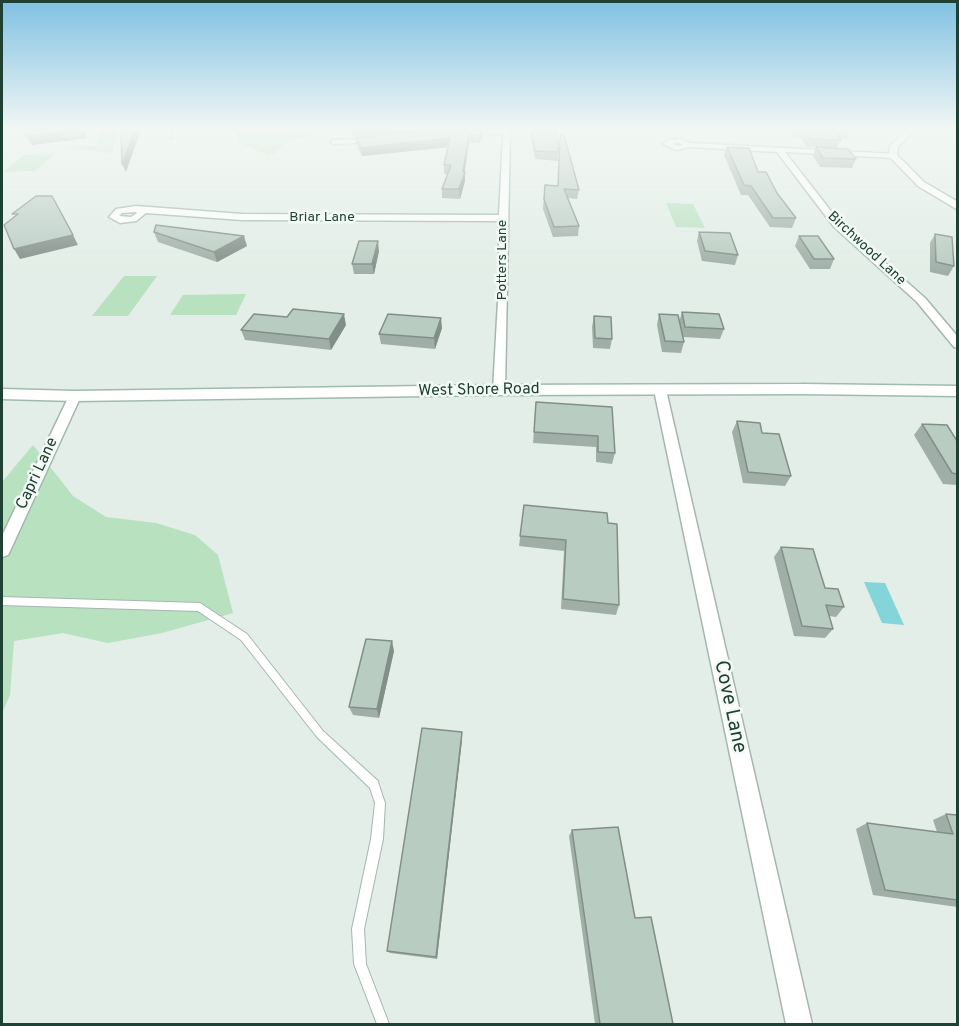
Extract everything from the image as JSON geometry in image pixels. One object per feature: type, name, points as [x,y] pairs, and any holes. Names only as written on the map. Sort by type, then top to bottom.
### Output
[{"type":"main road","points":[[915,178],[957,207]]},
{"type":"main road","name":"West Shore Road","points":[[2,394],[75,396],[499,390],[957,391]]},
{"type":"street","name":"Potters Lane","points":[[499,390],[504,283],[505,178]]},
{"type":"street","name":"Birchwood Lane","points":[[801,178],[837,225],[921,300],[957,345]]},
{"type":"street","name":"Briar Lane","points":[[141,210],[242,217],[503,218]]},
{"type":"street","name":"Cove Lane","points":[[660,390],[800,1024]]},
{"type":"street","name":"Capri Lane","points":[[2,551],[75,396]]},
{"type":"lane","points":[[2,601],[200,607],[244,637],[320,734],[374,785],[380,803],[376,839],[358,929],[360,964],[383,1024]]},
{"type":"green space","points":[[666,203],[693,204],[705,228],[676,227]]},
{"type":"green space","points":[[124,276],[157,276],[128,316],[92,316]]},
{"type":"green space","points":[[246,294],[236,315],[170,315],[183,295]]},
{"type":"green space","points":[[33,445],[73,496],[106,517],[156,523],[195,535],[218,555],[233,613],[162,633],[108,643],[63,633],[14,641],[10,695],[2,713],[2,482]]},
{"type":"water","points":[[864,582],[885,583],[904,625],[882,623]]},
{"type":"building","points":[[446,178],[463,178],[459,189],[442,189]]},
{"type":"building","points":[[558,178],[576,178],[579,190],[564,189],[579,226],[554,227],[544,199],[545,185],[558,186]]},
{"type":"building","points":[[741,178],[769,178],[777,193],[796,218],[773,218],[751,186],[744,185]]},
{"type":"building","points":[[36,196],[52,196],[73,235],[14,249],[4,225],[18,214],[12,214]]},
{"type":"building","points":[[156,225],[244,236],[214,252],[154,232]]},
{"type":"building","points":[[699,232],[730,233],[738,255],[705,251]]},
{"type":"building","points":[[935,234],[952,237],[954,266],[936,262]]},
{"type":"building","points":[[799,236],[818,236],[834,259],[814,259]]},
{"type":"building","points":[[359,241],[378,241],[372,264],[352,264]]},
{"type":"building","points":[[293,309],[344,314],[329,339],[241,330],[254,314],[287,317]]},
{"type":"building","points":[[682,312],[719,314],[724,329],[685,327]]},
{"type":"building","points":[[388,314],[441,318],[434,338],[379,334]]},
{"type":"building","points":[[659,314],[678,315],[684,342],[665,341]]},
{"type":"building","points":[[594,316],[611,317],[612,339],[595,338]]},
{"type":"building","points":[[536,402],[612,407],[615,453],[598,452],[598,436],[534,432]]},
{"type":"building","points":[[737,421],[760,423],[762,433],[779,434],[791,476],[748,472]]},
{"type":"building","points":[[922,424],[947,425],[957,441],[957,474],[952,473]]},
{"type":"building","points":[[524,505],[607,513],[608,523],[617,524],[619,605],[563,599],[566,540],[520,536]]},
{"type":"building","points":[[781,547],[813,549],[825,588],[838,589],[844,607],[826,605],[833,629],[802,626]]},
{"type":"building","points":[[366,639],[392,641],[377,709],[349,707]]},
{"type":"building","points":[[422,728],[462,732],[436,957],[387,951]]},
{"type":"building","points":[[946,814],[957,815],[957,900],[885,890],[867,823],[953,834]]},
{"type":"building","points":[[618,827],[635,918],[651,917],[673,1024],[600,1024],[572,830]]}]
